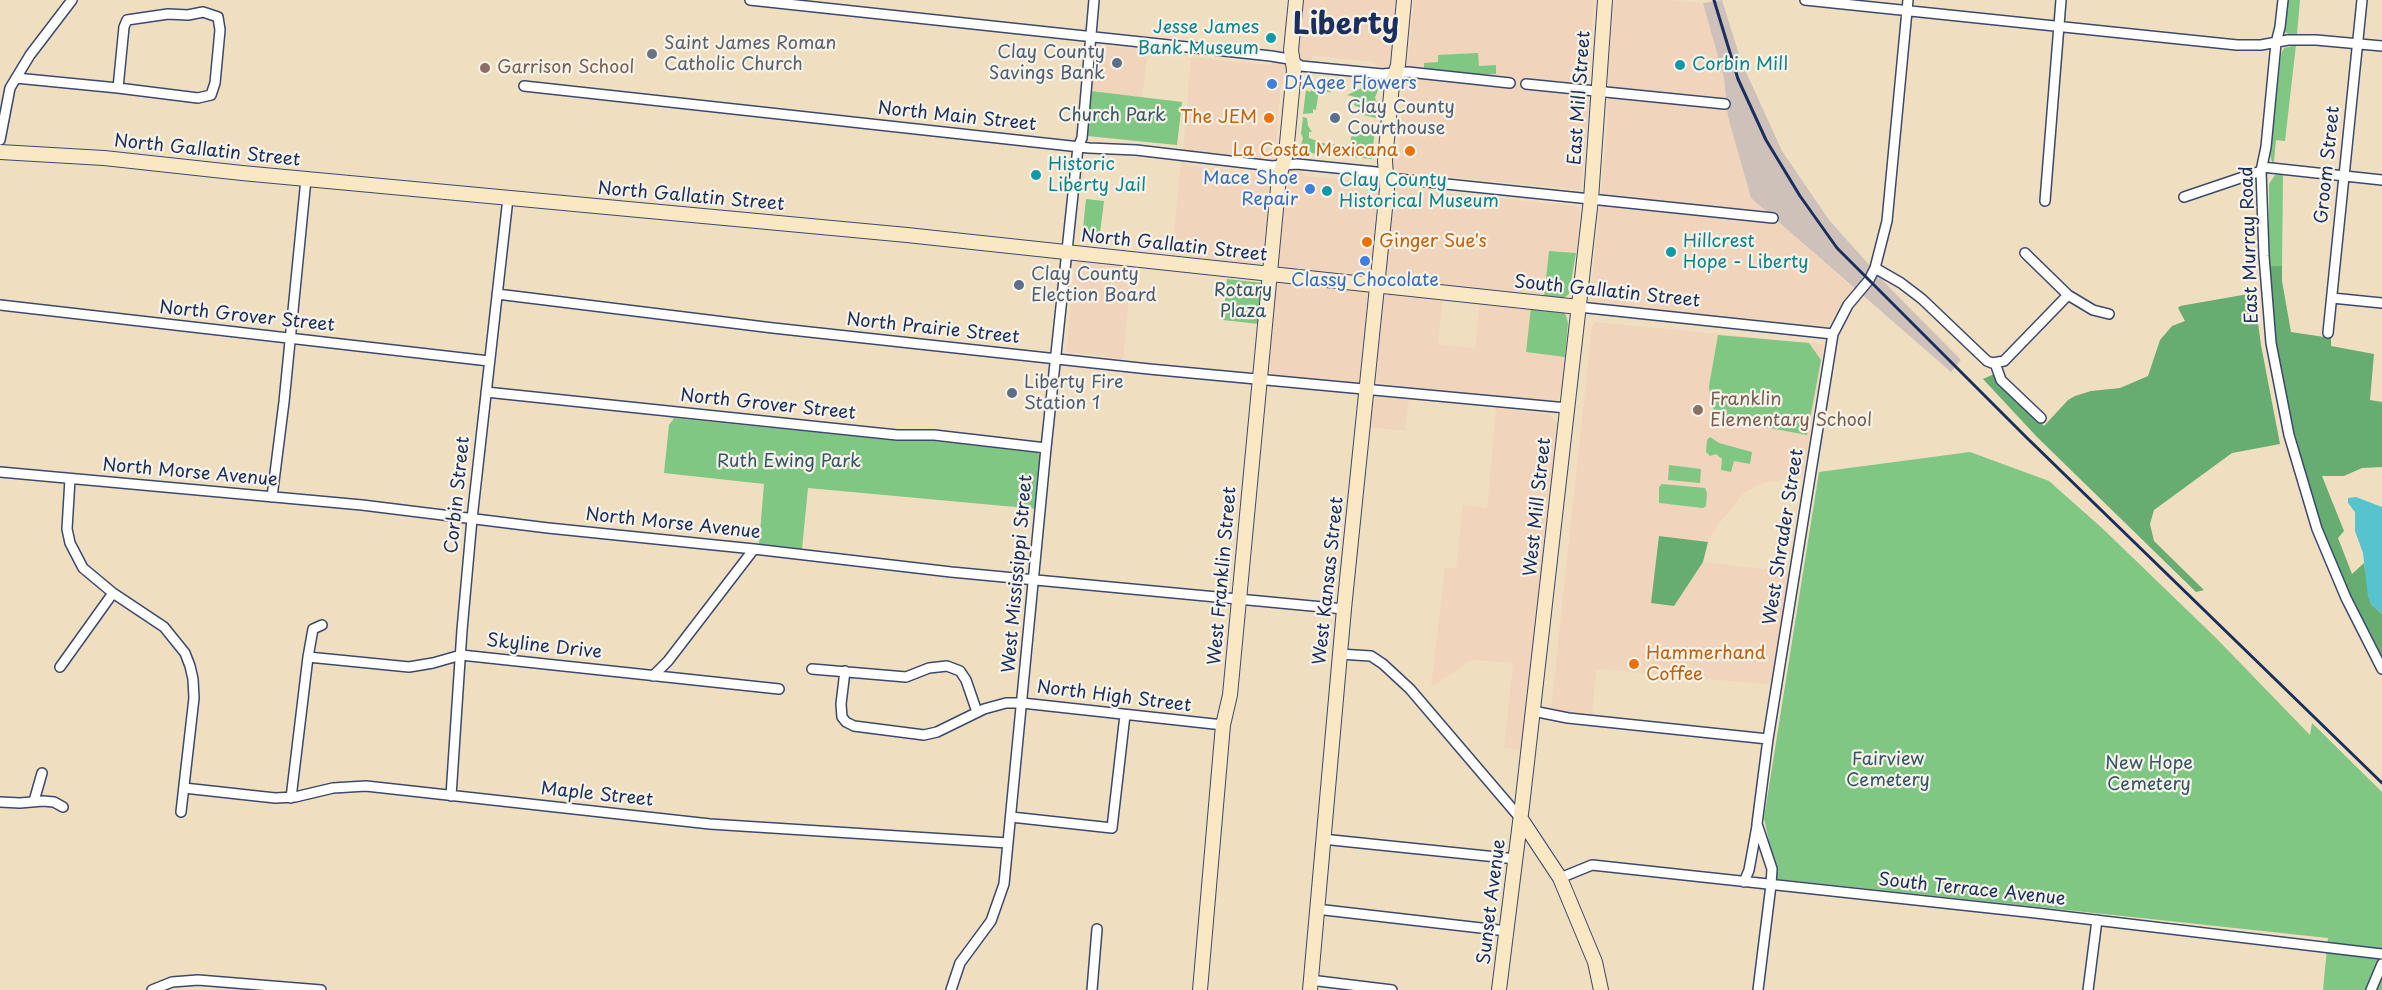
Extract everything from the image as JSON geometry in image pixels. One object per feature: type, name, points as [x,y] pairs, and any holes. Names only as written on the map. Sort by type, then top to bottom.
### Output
[{"type":"street","points":[[0,140],[7,95],[30,55],[72,0]]},
{"type":"street","points":[[750,0],[810,3],[1271,56],[1292,61],[1301,66],[1510,83]]},
{"type":"street","name":"West Mississippi Street","points":[[951,990],[960,963],[985,926],[991,921],[1004,884],[1046,448],[1078,147],[1082,138],[1094,0]]},
{"type":"street","name":"West Franklin Street","points":[[1200,990],[1223,725],[1230,695],[1279,177],[1287,148],[1294,70],[1292,61],[1296,0]]},
{"type":"street","name":"West Kansas Street","points":[[1310,985],[1339,654],[1387,185],[1385,161],[1404,0]]},
{"type":"street","name":"East Mill Street","points":[[1591,199],[1605,0]]},
{"type":"street","points":[[1805,0],[1908,5],[2237,45],[2307,40],[2382,46]]},
{"type":"street","points":[[2045,201],[2061,0]]},
{"type":"street","name":"East Murray Road","points":[[2283,0],[2276,43],[2266,147],[2261,169],[2268,314],[2278,381],[2299,471],[2317,529],[2346,598],[2382,669]]},
{"type":"street","name":"Groom Street","points":[[2328,333],[2362,0]]},
{"type":"street","name":"West Shrader Street","points":[[1744,882],[1749,870],[1757,824],[1768,739],[1833,334],[1848,305],[1869,280],[1875,268],[1887,221],[1908,5]]},
{"type":"street","points":[[16,78],[198,98],[211,95],[215,83],[220,30],[218,16],[203,12],[127,20],[124,27],[118,88]]},
{"type":"street","points":[[1526,84],[1725,104]]},
{"type":"street","name":"North Main Street","points":[[524,86],[1078,147],[1282,166],[1297,165],[1376,172],[1385,176],[1773,218]]},
{"type":"street","name":"North Gallatin Street","points":[[0,152],[104,158],[907,235],[1377,285]]},
{"type":"street","points":[[2184,197],[2261,169],[2382,180]]},
{"type":"street","points":[[272,497],[306,179]]},
{"type":"street","name":"Corbin Street","points":[[451,796],[472,519],[508,198]]},
{"type":"street","name":"West Mill Street","points":[[1521,819],[1591,199]]},
{"type":"street","points":[[2025,253],[2068,295],[2093,310],[2109,314]]},
{"type":"street","points":[[1875,268],[1922,298],[1987,361],[1995,363],[2004,361],[2068,295]]},
{"type":"street","name":"South Gallatin Street","points":[[1377,285],[1833,334]]},
{"type":"street","name":"North Prairie Street","points":[[497,294],[763,327],[1260,379],[1567,408]]},
{"type":"street","points":[[2332,298],[2382,303]]},
{"type":"street","name":"North Grover Street","points":[[0,305],[489,361]]},
{"type":"street","points":[[1995,363],[2001,380],[2042,418]]},
{"type":"street","name":"North Grover Street","points":[[486,392],[897,435],[933,435],[1046,448]]},
{"type":"street","name":"North Morse Avenue","points":[[0,472],[272,497],[1034,580],[1344,609]]},
{"type":"street","points":[[70,479],[67,529],[70,543],[83,568],[113,593],[164,627],[185,653],[190,666],[194,698],[181,812]]},
{"type":"street","points":[[653,676],[668,661],[754,549]]},
{"type":"street","points":[[60,667],[113,593]]},
{"type":"street","points":[[291,798],[313,629],[322,625]]},
{"type":"street","points":[[1339,654],[1371,656],[1383,664],[1418,698],[1493,789],[1521,819],[1560,878],[1595,962],[1600,990]]},
{"type":"street","name":"Skyline Drive","points":[[308,657],[410,667],[461,655],[778,690]]},
{"type":"street","points":[[812,669],[906,677],[929,668],[947,666],[960,671],[966,680],[977,711]]},
{"type":"street","name":"North High Street","points":[[845,671],[841,704],[842,717],[854,726],[924,735],[937,732],[977,711],[1006,703],[1223,725]]},
{"type":"street","points":[[1533,711],[1568,718],[1768,739]]},
{"type":"street","points":[[1011,817],[1112,828],[1125,715]]},
{"type":"street","points":[[34,801],[42,773]]},
{"type":"street","name":"Maple Street","points":[[184,788],[291,798],[333,788],[358,786],[710,824],[1008,843]]},
{"type":"street","points":[[0,802],[54,802],[63,807]]},
{"type":"street","name":"Sunset Avenue","points":[[1499,990],[1521,819]]},
{"type":"street","name":"West Shrader Street","points":[[1757,824],[1772,869],[1758,990]]},
{"type":"street","points":[[1322,839],[1516,858]]},
{"type":"street","name":"South Terrace Avenue","points":[[1560,878],[1593,865],[2097,920],[2382,954]]},
{"type":"street","points":[[1316,909],[1507,931]]},
{"type":"street","points":[[2088,990],[2097,920]]},
{"type":"street","points":[[1092,990],[1097,929]]},
{"type":"street","points":[[2371,990],[2382,964]]},
{"type":"street","points":[[152,990],[172,982],[198,980],[321,990]]},
{"type":"street","points":[[1310,985],[1392,990]]},
{"type":"shaded area","points":[[1303,0],[1397,0],[1394,59],[1390,69],[1379,69],[1374,62],[1315,56],[1307,62],[1297,59],[1296,44],[1299,40]]},
{"type":"shaded area","points":[[1414,0],[1594,0],[1588,76],[1589,111],[1580,190],[1409,173],[1407,176],[1392,174],[1389,160],[1398,154],[1403,95],[1396,87],[1405,68],[1404,60],[1408,60]]},
{"type":"shaded area","points":[[1614,0],[1669,0],[1703,3],[1724,78],[1728,117],[1751,198],[1854,289],[1833,317],[1828,330],[1590,302],[1607,131],[1608,68]]},
{"type":"shaded area","points":[[1722,0],[1741,61],[1782,151],[1829,220],[1889,287],[1961,360],[1951,372],[1751,198],[1728,117],[1724,78],[1703,3]]},
{"type":"shaded area","points":[[1098,45],[1148,50],[1142,98],[1091,91],[1094,54]]},
{"type":"shaded area","points":[[1191,57],[1269,65],[1274,61],[1288,66],[1289,79],[1281,85],[1276,144],[1282,152],[1279,160],[1269,162],[1249,159],[1249,156],[1183,151]]},
{"type":"shaded area","points":[[1181,160],[1184,160],[1187,165],[1257,174],[1263,169],[1273,174],[1274,182],[1270,187],[1260,265],[1172,255]]},
{"type":"shaded area","points":[[1300,169],[1306,176],[1365,182],[1373,176],[1380,178],[1382,194],[1378,197],[1370,278],[1279,267],[1285,188],[1283,183],[1286,170]]},
{"type":"shaded area","points":[[1405,185],[1407,189],[1576,206],[1580,212],[1576,253],[1549,251],[1544,298],[1390,281],[1386,276],[1393,199],[1391,195],[1392,187]]},
{"type":"shaded area","points":[[1077,260],[1132,266],[1123,359],[1066,352]]},
{"type":"shaded area","points":[[1279,281],[1368,291],[1359,382],[1273,375],[1269,372],[1276,288]]},
{"type":"shaded area","points":[[1389,291],[1443,298],[1438,344],[1475,348],[1480,303],[1531,307],[1526,352],[1565,357],[1560,396],[1556,401],[1548,403],[1376,383],[1382,298]]},
{"type":"shaded area","name":"Franklin Elementary School","points":[[1595,322],[1824,344],[1803,477],[1764,483],[1745,492],[1717,526],[1708,542],[1659,536],[1651,602],[1674,606],[1703,562],[1791,572],[1774,685],[1596,669],[1592,716],[1559,712],[1551,708],[1592,326]]},
{"type":"shaded area","points":[[1372,396],[1409,399],[1405,431],[1369,427]]},
{"type":"shaded area","points":[[1496,408],[1549,414],[1558,424],[1523,750],[1504,748],[1513,663],[1472,660],[1431,687],[1445,568],[1456,568],[1463,505],[1487,508]]},
{"type":"green space","points":[[2286,0],[2300,0],[2297,34],[2305,36],[2292,36],[2285,32]]},
{"type":"green space","points":[[2296,45],[2285,141],[2276,140],[2274,162],[2278,166],[2272,162],[2270,155],[2281,54],[2284,48]]},
{"type":"green space","points":[[1478,53],[1479,66],[1496,65],[1496,74],[1478,75],[1424,69],[1424,63],[1438,62],[1438,55]]},
{"type":"green space","points":[[1306,80],[1318,84],[1332,83],[1331,92],[1323,92],[1318,96],[1316,110],[1313,109],[1313,113],[1303,114],[1306,90],[1310,92],[1313,88],[1310,85],[1306,87]]},
{"type":"green space","points":[[1366,86],[1379,87],[1375,98],[1378,104],[1376,118],[1359,114],[1360,108],[1354,105],[1355,97],[1347,95]]},
{"type":"green space","name":"Church Park","points":[[1091,91],[1182,102],[1177,145],[1087,136]]},
{"type":"green space","points":[[1303,117],[1307,118],[1312,132],[1309,132],[1309,138],[1326,144],[1347,145],[1350,144],[1352,134],[1357,134],[1358,128],[1375,128],[1372,159],[1299,152],[1303,138],[1301,134]]},
{"type":"green space","points":[[2275,175],[2283,175],[2282,266],[2269,266],[2269,184]]},
{"type":"green space","points":[[1086,199],[1104,201],[1099,241],[1082,238]]},
{"type":"green space","points":[[1549,251],[1576,253],[1569,294],[1561,300],[1544,298]]},
{"type":"green space","points":[[2269,266],[2282,266],[2282,281],[2291,332],[2331,338],[2331,346],[2374,354],[2370,400],[2382,402],[2382,467],[2362,468],[2344,476],[2322,476],[2344,531],[2338,538],[2352,574],[2364,563],[2371,604],[2382,614],[2382,661],[2325,536],[2308,482],[2289,413],[2276,344]]},
{"type":"green space","name":"Rotary Plaza","points":[[1227,279],[1263,283],[1259,324],[1223,320]]},
{"type":"green space","points":[[2254,293],[2261,345],[2280,444],[2232,453],[2154,510],[2150,524],[2154,541],[2204,590],[2196,592],[2037,437],[1983,379],[1994,374],[2044,426],[2068,400],[2075,396],[2091,391],[2120,388],[2148,376],[2160,340],[2172,326],[2185,321],[2178,308],[2180,306]]},
{"type":"green space","points":[[1531,307],[1562,311],[1566,315],[1568,323],[1565,357],[1526,352]]},
{"type":"green space","points":[[1718,335],[1809,343],[1821,360],[1807,435],[1748,424],[1716,414],[1711,404],[1709,386]]},
{"type":"green space","name":"Ruth Ewing Park","points":[[674,418],[899,441],[934,441],[1038,453],[1042,457],[1037,509],[808,488],[802,549],[759,544],[764,484],[664,473],[669,425]]},
{"type":"green space","points":[[1710,437],[1719,443],[1752,452],[1750,464],[1734,461],[1731,472],[1721,470],[1722,459],[1716,454],[1710,456],[1706,452],[1707,440]]},
{"type":"green space","points":[[1970,452],[2049,481],[2102,528],[2216,638],[2310,735],[2312,723],[2382,792],[2382,990],[2323,990],[2328,938],[1777,879],[1764,818],[1819,472]]},
{"type":"green space","points":[[1669,465],[1701,469],[1700,483],[1668,480]]},
{"type":"green space","points":[[1662,484],[1705,488],[1706,506],[1703,508],[1659,503],[1659,487]]},
{"type":"green space","points":[[1659,536],[1708,542],[1703,562],[1674,606],[1651,603]]},
{"type":"water","points":[[2356,497],[2382,507],[2382,614],[2371,604],[2368,597],[2363,553],[2355,531],[2355,512],[2348,503],[2348,498]]},
{"type":"railway","points":[[1714,0],[1738,79],[1766,140],[1800,196],[1837,248],[2026,437],[2382,783]]},
{"type":"place","name":"Jesse James Bank Museum","points":[[1271,38]]},
{"type":"place","name":"Saint James Roman Catholic Church","points":[[652,54]]},
{"type":"place","name":"Clay County Savings Bank","points":[[1117,63]]},
{"type":"place","name":"Corbin Mill","points":[[1680,65]]},
{"type":"place","name":"Garrison School","points":[[485,68]]},
{"type":"place","name":"D'Agee Flowers","points":[[1272,84]]},
{"type":"place","name":"The JEM","points":[[1269,118]]},
{"type":"place","name":"Clay County Courthouse","points":[[1335,118]]},
{"type":"place","name":"La Costa Mexicana","points":[[1410,151]]},
{"type":"place","name":"Historic Liberty Jail","points":[[1036,175]]},
{"type":"place","name":"Mace Shoe Repair","points":[[1310,189]]},
{"type":"place","name":"Clay County Historical Museum","points":[[1327,191]]},
{"type":"place","name":"Ginger Sue's","points":[[1367,242]]},
{"type":"place","name":"Hillcrest Hope - Liberty","points":[[1671,252]]},
{"type":"place","name":"Classy Chocolate","points":[[1365,261]]},
{"type":"place","name":"Clay County Election Board","points":[[1019,285]]},
{"type":"place","name":"Liberty Fire Station 1","points":[[1012,393]]},
{"type":"place","name":"Franklin Elementary School","points":[[1698,410]]},
{"type":"place","name":"Hammerhand Coffee","points":[[1634,664]]},
{"type":"district","name":"Liberty","points":[[1346,26]]},
{"type":"park label","name":"Fairview Cemetery","points":[[1888,770]]},
{"type":"park label","name":"New Hope Cemetery","points":[[2149,774]]}]
